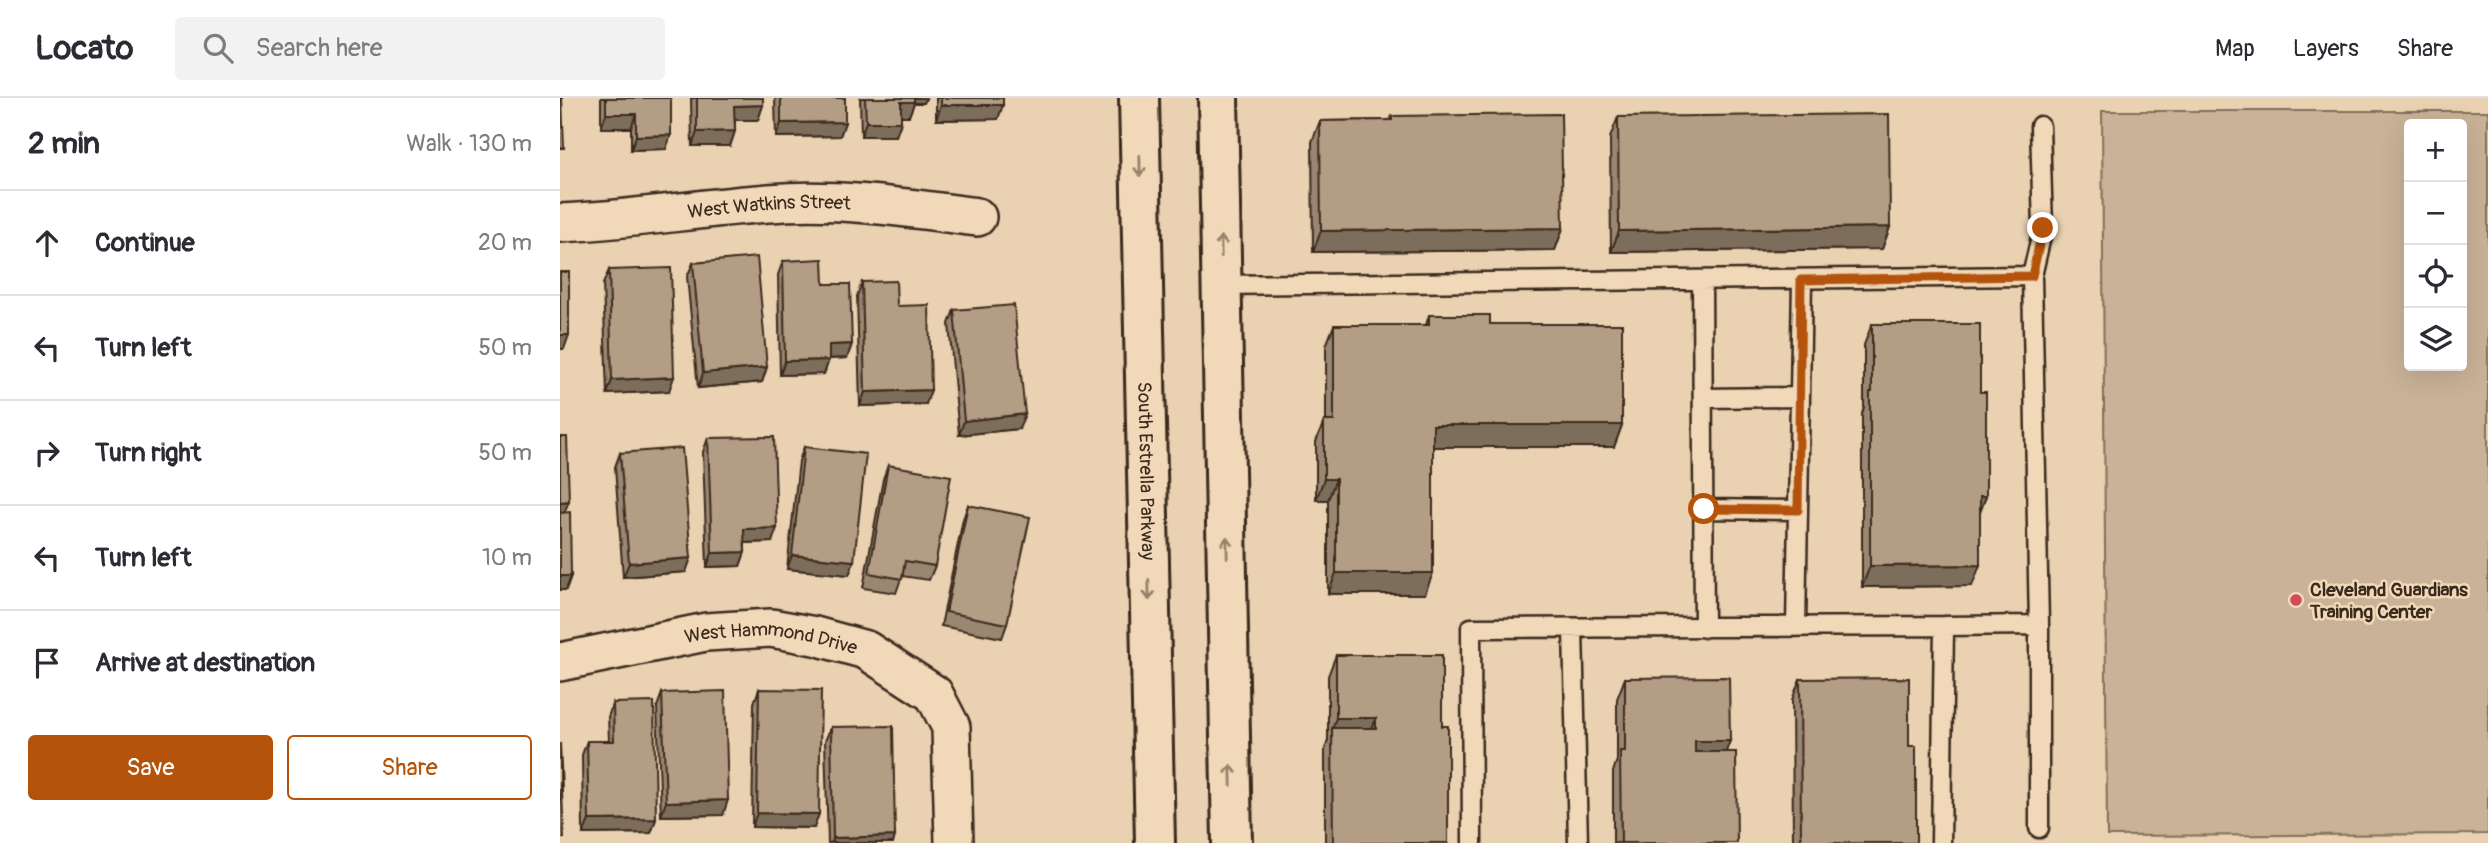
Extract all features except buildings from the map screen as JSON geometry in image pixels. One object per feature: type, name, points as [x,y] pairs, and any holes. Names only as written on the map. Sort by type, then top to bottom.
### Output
[{"type":"main road","name":"South Estrella Parkway","points":[[1139,98],[1155,843]]},
{"type":"main road","points":[[1218,98],[1232,843]]},
{"type":"street","name":"West Watkins Street","points":[[560,223],[770,203],[848,201],[977,217]]},
{"type":"street","name":"West Hammond Drive","points":[[560,662],[706,632],[771,628],[866,650],[934,694],[951,727],[954,843]]},
{"type":"lane","points":[[2039,828],[2039,625],[2032,276],[2043,228],[2040,126]]},
{"type":"lane","points":[[1222,285],[2032,276]]},
{"type":"lane","points":[[1702,280],[1704,628]]},
{"type":"lane","points":[[1796,627],[1801,280]]},
{"type":"lane","points":[[1703,398],[1800,397]]},
{"type":"lane","points":[[1704,509],[1798,510]]},
{"type":"lane","points":[[1472,843],[1471,628],[2039,625]]},
{"type":"lane","points":[[1941,843],[1944,626]]},
{"type":"lane","points":[[1573,629],[1578,843]]},
{"type":"shaded area","name":"Cleveland Guardians Training Center","points":[[2102,111],[2488,111],[2488,834],[2107,836]]},
{"type":"place","name":"Cleveland Guardians Training Center","points":[[2296,600]]},
{"type":"route","points":[[1704,509],[1798,510],[1801,280],[2032,276],[2043,228]]}]
